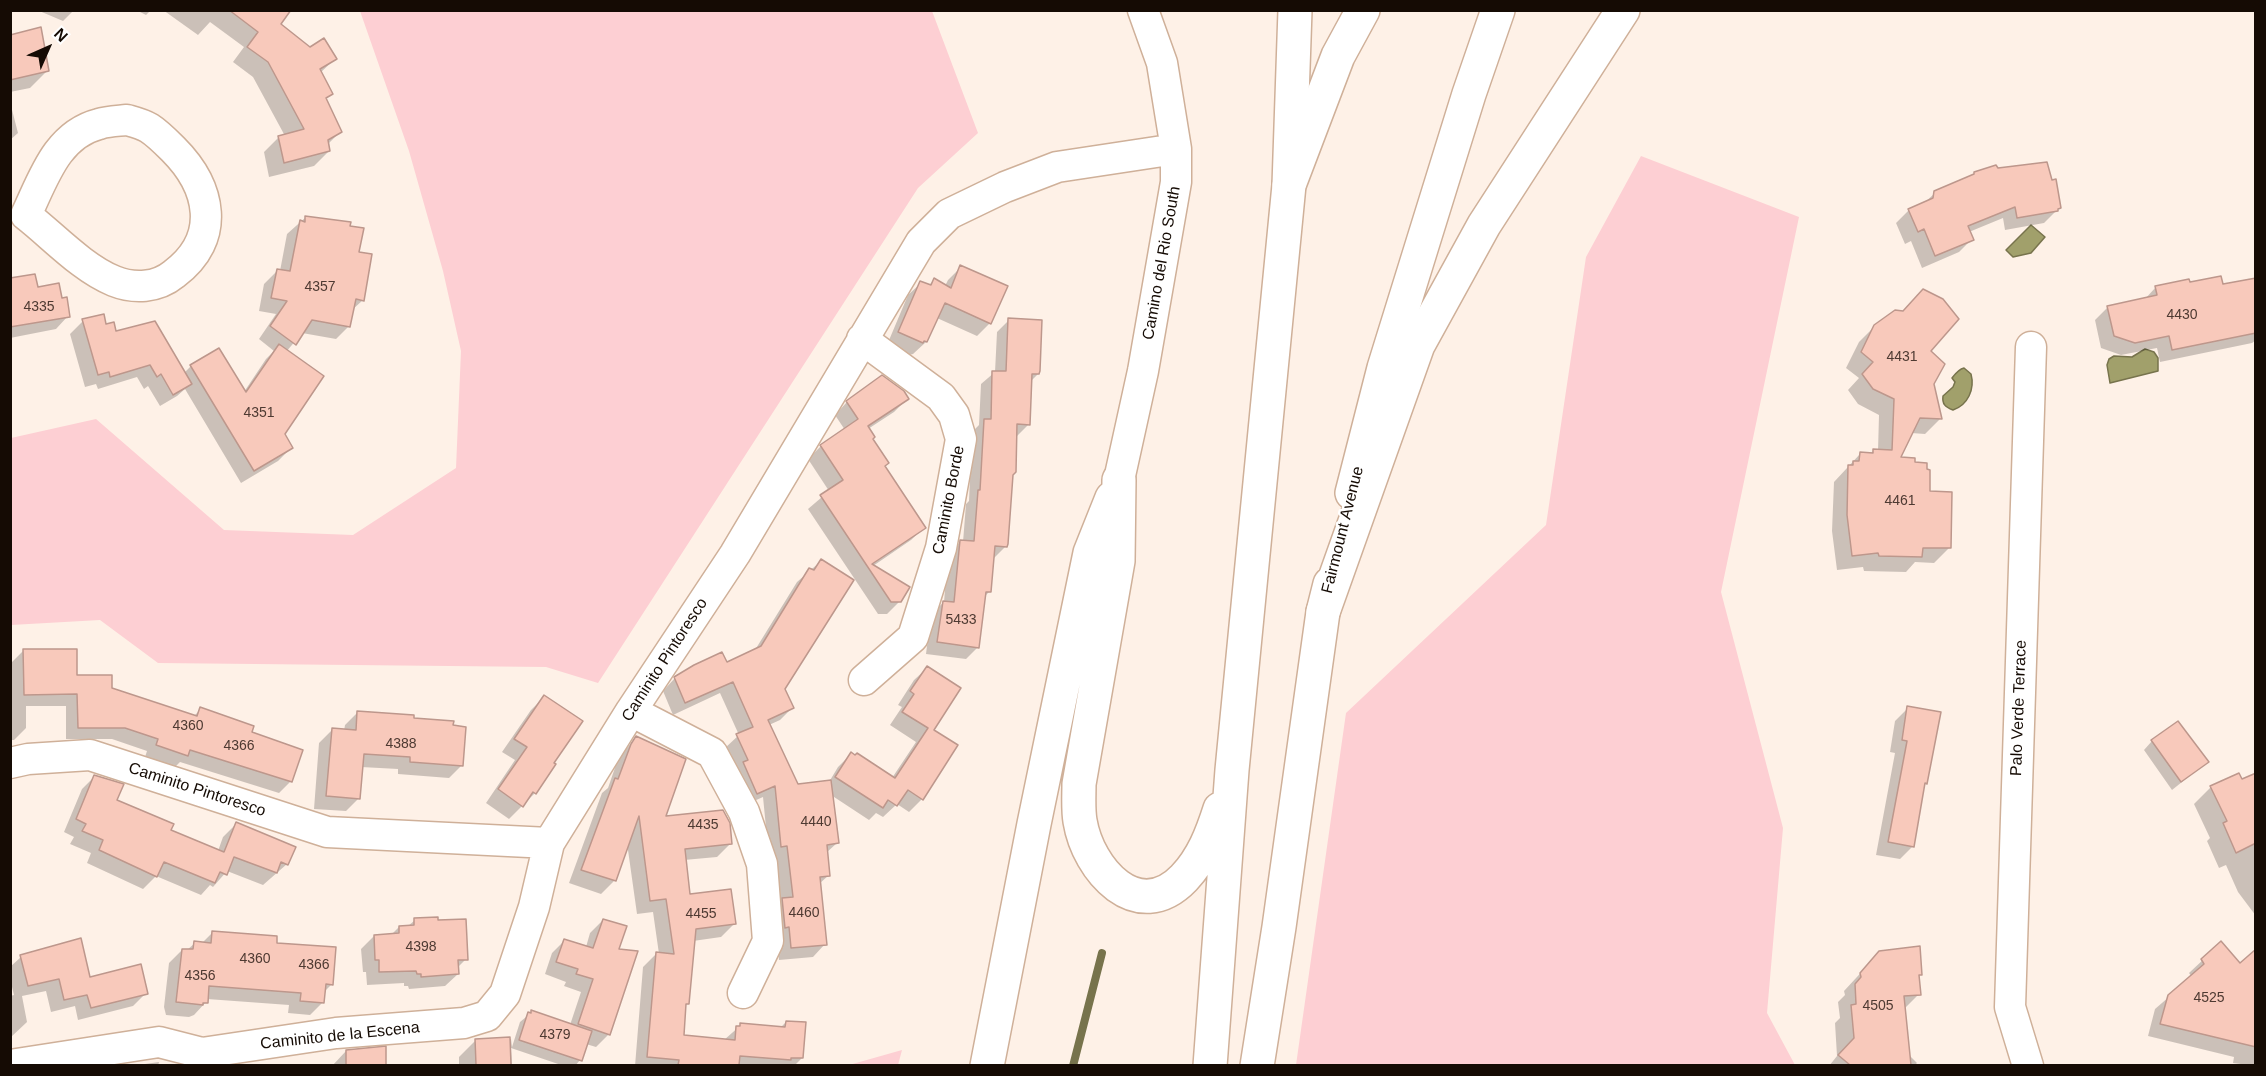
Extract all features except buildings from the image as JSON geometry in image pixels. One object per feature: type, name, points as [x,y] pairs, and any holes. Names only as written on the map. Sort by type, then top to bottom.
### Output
[{"type":"main road","points":[[1210,1062],[1232,770],[1289,185],[1295,10]]},
{"type":"main road","points":[[1289,185],[1338,56],[1364,10]]},
{"type":"main road","points":[[1469,94],[1463,67],[1474,10]]},
{"type":"main road","name":"Fairmount Avenue","points":[[1257,1065],[1279,927],[1323,612],[1384,368],[1469,94],[1498,10]]},
{"type":"main road","points":[[1323,612],[1418,345],[1484,225],[1623,10]]},
{"type":"main road","points":[[1589,62],[1640,10]]},
{"type":"main road","points":[[1119,480],[1118,561],[1078,784],[1080,822],[1092,857],[1113,884],[1138,896],[1162,894],[1183,879],[1198,861],[1212,833],[1232,770]]},
{"type":"main road","points":[[987,1065],[1090,553],[1119,480]]},
{"type":"street","name":"Camino del Rio South","points":[[1119,480],[1143,370],[1174,194],[1176,149],[1162,63],[1143,10]]},
{"type":"street","points":[[127,120],[149,128],[188,165],[201,188],[207,215],[202,242],[186,265],[164,282],[139,287],[116,282],[95,272],[18,216],[52,158],[72,137],[98,124],[127,120]]},
{"type":"street","name":"Caminito Pintoresco","points":[[10,763],[28,759],[90,755],[327,832],[549,843],[631,711],[735,554],[921,242],[949,213],[1005,187],[1057,167],[1176,149]]},
{"type":"street","name":"Caminito Borde","points":[[862,339],[941,397],[954,415],[961,439],[941,548],[913,637],[864,680]]},
{"type":"street","name":"Palo Verde Terrace","points":[[2028,1065],[2010,1007],[2031,347]]},
{"type":"street","points":[[631,711],[712,753],[744,812],[762,864],[768,941],[743,993]]},
{"type":"street","name":"Caminito de la Escena","points":[[10,1065],[159,1042],[202,1053],[336,1033],[464,1023],[487,1016],[505,994],[534,907],[549,843]]},
{"type":"shaded area","points":[[360,11],[932,11],[978,133],[918,188],[598,683],[546,667],[158,663],[100,620],[11,625],[11,438],[96,419],[224,530],[353,535],[456,468],[461,351],[443,271],[409,151]]},
{"type":"shaded area","points":[[1641,156],[1799,217],[1721,592],[1783,828],[1767,1013],[1795,1065],[1296,1065],[1346,713],[1546,525],[1586,257]]},
{"type":"shaded area","points":[[2031,225],[2045,237],[2031,253],[2013,257],[2006,250]]},
{"type":"shaded area","points":[[2145,349],[2154,352],[2158,358],[2158,371],[2110,383],[2107,365],[2109,359],[2114,356],[2132,357]]},
{"type":"shaded area","points":[[1964,368],[1971,374],[1971,391],[1963,404],[1953,410],[1945,405],[1943,396],[1953,387],[1955,382],[1952,378]]},
{"type":"shaded area","points":[[902,1050],[898,1065],[849,1065]]},
{"type":"waterway","points":[[1073,1066],[1102,953]]}]
